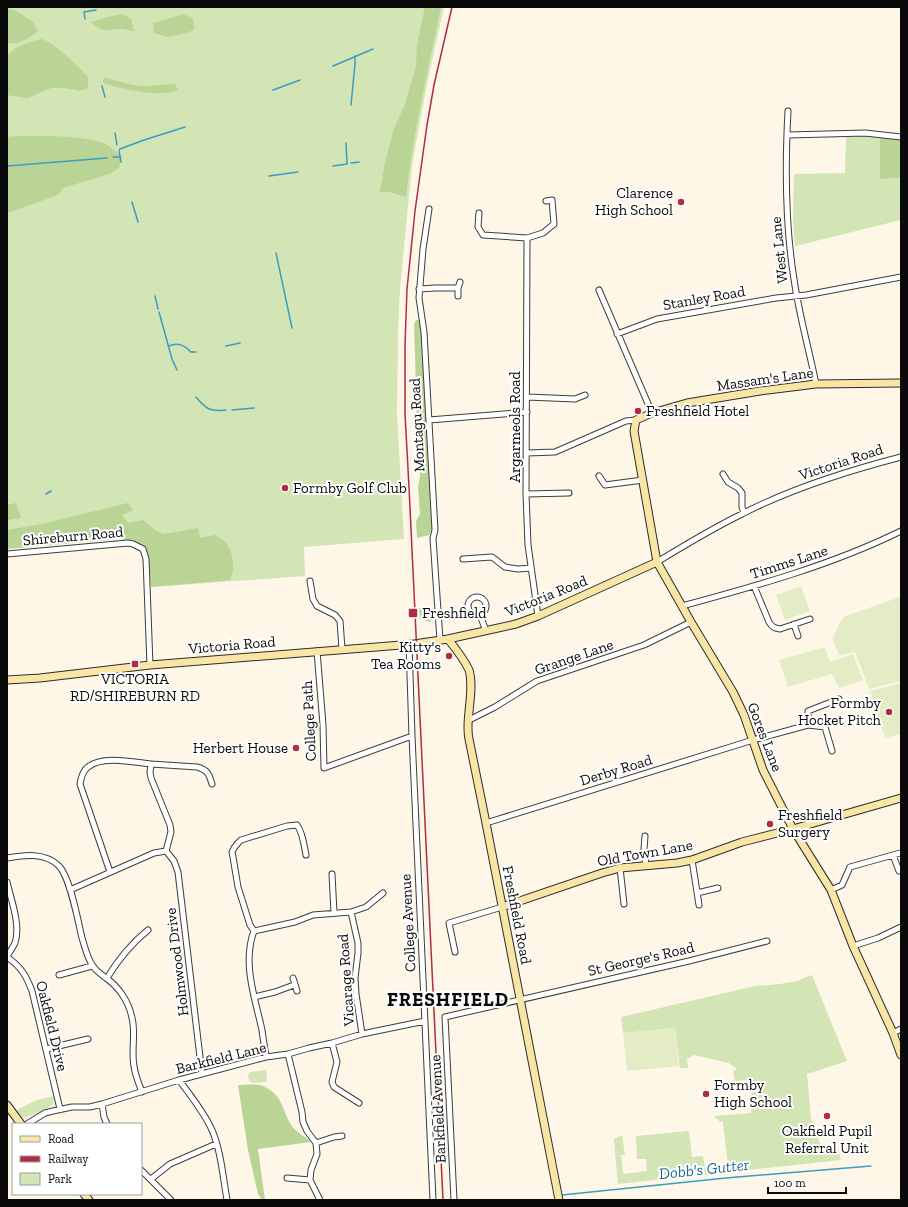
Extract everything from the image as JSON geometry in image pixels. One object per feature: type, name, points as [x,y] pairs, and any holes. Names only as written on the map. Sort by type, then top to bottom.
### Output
[{"type":"street","name":"West Lane","points":[[788,111],[786,201],[790,247],[797,296],[816,384]]},
{"type":"street","points":[[788,135],[865,133],[901,137]]},
{"type":"street","points":[[479,213],[478,227],[483,235],[527,238],[543,234],[554,224],[552,200],[546,201]]},
{"type":"street","name":"Montagu Road","points":[[429,209],[419,289],[424,332],[435,530],[433,538],[440,640]]},
{"type":"street","name":"Argarmeols Road","points":[[527,238],[526,494],[528,545],[538,616]]},
{"type":"street","name":"Stanley Road","points":[[617,334],[658,319],[762,300],[806,295],[901,277]]},
{"type":"street","points":[[458,296],[460,282]]},
{"type":"street","points":[[419,289],[458,288]]},
{"type":"street","points":[[599,290],[652,413]]},
{"type":"street","name":"Massam's Lane","points":[[636,420],[652,413],[694,402],[760,391],[816,384],[901,383]]},
{"type":"street","points":[[527,397],[575,399],[585,395]]},
{"type":"street","points":[[429,420],[527,412]]},
{"type":"street","points":[[527,453],[555,452],[626,421],[636,420]]},
{"type":"street","name":"Gores Lane","points":[[636,420],[634,431],[657,562],[690,622],[733,692],[744,715],[763,770],[793,829],[830,890],[853,946],[893,1033],[901,1055]]},
{"type":"street","name":"Victoria Road","points":[[7,680],[40,678],[150,665],[409,644],[448,639],[516,624],[538,616],[657,562],[697,538],[744,513],[806,486],[864,467],[901,457]]},
{"type":"street","points":[[723,474],[728,482],[738,488],[742,493],[742,507],[744,513]]},
{"type":"street","points":[[598,476],[605,485],[643,480]]},
{"type":"street","points":[[526,494],[569,493]]},
{"type":"street","name":"Timms Lane","points":[[682,606],[754,586],[855,552],[901,530]]},
{"type":"street","name":"Shireburn Road","points":[[7,554],[128,542],[143,549],[146,559],[150,665]]},
{"type":"street","points":[[463,559],[492,557],[505,567],[518,569],[531,568]]},
{"type":"street","points":[[310,581],[313,599],[317,606],[335,615],[340,621],[342,649]]},
{"type":"street","points":[[754,586],[771,626],[780,629],[810,619]]},
{"type":"street","points":[[480,614],[486,630]]},
{"type":"street","name":"Grange Lane","points":[[469,720],[495,707],[537,681],[644,646],[690,622]]},
{"type":"street","points":[[794,624],[798,636]]},
{"type":"street","name":"Freshfield Road","points":[[448,639],[461,656],[469,671],[469,739],[559,1200]]},
{"type":"street","name":"College Avenue","points":[[409,644],[433,1200]]},
{"type":"street","name":"College Path","points":[[318,651],[324,725],[324,768],[412,736]]},
{"type":"street","points":[[832,751],[825,726],[808,725],[808,711],[838,699]]},
{"type":"street","name":"Derby Road","points":[[486,823],[753,740],[808,725]]},
{"type":"street","points":[[110,872],[80,784],[87,767],[97,762],[125,761],[197,767],[204,769],[208,773],[212,784]]},
{"type":"street","points":[[70,890],[154,853],[166,851],[171,832],[170,825],[151,778],[151,764]]},
{"type":"street","name":"Old Town Lane","points":[[502,907],[594,875],[620,868],[677,863],[692,860],[742,842],[901,798]]},
{"type":"street","points":[[266,1057],[262,1029],[252,990],[250,975],[249,945],[254,931],[247,915],[237,881],[232,852],[241,840],[287,826],[297,825],[300,828],[306,855]]},
{"type":"street","points":[[645,836],[644,849],[646,866]]},
{"type":"street","name":"Holmwood Drive","points":[[166,851],[174,861],[178,872],[202,1074]]},
{"type":"street","points":[[830,890],[842,885],[850,867],[900,853]]},
{"type":"street","points":[[7,858],[21,855],[43,857],[59,866],[66,878],[86,951],[92,966],[99,974],[107,978],[116,987],[129,1006],[133,1019],[134,1066],[137,1080],[142,1092]]},
{"type":"street","points":[[893,855],[899,871]]},
{"type":"street","points":[[692,860],[700,905]]},
{"type":"street","points":[[620,868],[624,904]]},
{"type":"street","points":[[332,874],[334,913]]},
{"type":"street","points":[[7,882],[16,918],[17,934],[15,944],[7,957]]},
{"type":"street","points":[[697,893],[718,888]]},
{"type":"street","points":[[351,912],[366,907],[383,893]]},
{"type":"street","points":[[455,952],[449,923],[502,907]]},
{"type":"street","name":"Vicarage Road","points":[[254,931],[295,922],[313,915],[351,912],[358,943],[355,978],[362,1034]]},
{"type":"street","points":[[853,946],[878,938],[901,927]]},
{"type":"street","points":[[107,978],[128,949],[148,930]]},
{"type":"street","name":"St George's Road","points":[[520,999],[689,961],[768,941]]},
{"type":"street","name":"Oakfield Drive","points":[[7,957],[16,964],[28,978],[60,1109]]},
{"type":"street","points":[[59,975],[92,966]]},
{"type":"street","points":[[293,978],[297,991]]},
{"type":"street","points":[[254,997],[275,992],[294,985]]},
{"type":"street","name":"Barkfield Avenue","points":[[454,1200],[445,1017],[520,999]]},
{"type":"street","name":"Barkfield Lane","points":[[29,1123],[44,1113],[72,1107],[90,1107],[179,1080],[266,1057],[288,1054],[362,1034],[425,1022]]},
{"type":"street","points":[[893,1033],[901,1030]]},
{"type":"street","points":[[46,1048],[88,1039]]},
{"type":"street","points":[[332,1043],[337,1062],[332,1082],[334,1087],[359,1103]]},
{"type":"street","points":[[288,1054],[303,1122],[307,1131],[316,1143],[317,1154],[311,1170],[310,1180],[320,1200]]},
{"type":"street","points":[[179,1080],[207,1121],[216,1144],[227,1200]]},
{"type":"street","points":[[102,1104],[107,1123]]},
{"type":"street","points":[[7,1105],[9,1114],[20,1123]]},
{"type":"street","points":[[316,1143],[342,1136]]},
{"type":"street","points":[[151,1179],[170,1164],[216,1144]]},
{"type":"street","points":[[142,1171],[171,1200]]},
{"type":"street","points":[[287,1178],[310,1180]]},
{"type":"green space","points":[[7,7],[444,7],[427,84],[412,165],[400,289],[397,414],[404,539],[304,547],[305,576],[152,587],[147,548],[130,538],[7,541]]},
{"type":"green space","points":[[425,7],[441,7],[417,125],[406,197],[389,192],[380,192],[385,162],[394,129],[405,104],[416,67],[417,45]]},
{"type":"green space","points":[[7,8],[18,12],[33,22],[38,31],[24,40],[16,43],[7,43]]},
{"type":"green space","points":[[123,14],[131,19],[134,31],[102,29],[95,26],[91,22],[108,17]]},
{"type":"green space","points":[[183,14],[193,18],[194,30],[168,37],[154,33],[153,23]]},
{"type":"green space","points":[[42,39],[60,50],[84,72],[88,77],[88,88],[80,91],[65,88],[51,88],[28,98],[7,95],[7,56],[18,47]]},
{"type":"green space","points":[[104,77],[138,86],[175,84],[178,90],[161,93],[140,92],[103,83]]},
{"type":"green space","points":[[846,133],[880,135],[880,179],[901,178],[901,220],[795,246],[793,220],[794,174],[845,173]]},
{"type":"green space","points":[[880,135],[901,137],[901,178],[880,179]]},
{"type":"green space","points":[[59,136],[92,140],[104,143],[122,156],[119,168],[109,174],[63,188],[58,195],[7,213],[7,137]]},
{"type":"green space","points":[[416,320],[421,323],[434,522],[429,535],[417,538],[416,521],[420,514],[418,487],[420,476],[414,325]]},
{"type":"green space","points":[[16,503],[21,518],[7,520],[7,505]]},
{"type":"green space","points":[[128,503],[133,510],[122,515],[128,523],[143,520],[155,530],[164,534],[198,528],[200,538],[215,535],[224,541],[229,547],[233,562],[233,571],[230,580],[151,587],[149,558],[146,547],[136,542],[119,539],[7,549],[7,530],[42,524]]},
{"type":"green space","points":[[801,586],[810,611],[785,620],[776,595]]},
{"type":"green space","points":[[900,597],[901,681],[869,689],[855,652],[839,655],[832,639],[843,617]]},
{"type":"green space","points":[[419,608],[427,610],[430,608],[435,612],[435,619],[431,619],[431,622],[420,619]]},
{"type":"green space","points":[[825,647],[830,662],[853,654],[863,680],[839,688],[832,674],[788,687],[779,660]]},
{"type":"green space","name":"Formby Hocket Pitch","points":[[901,683],[901,734],[885,738],[870,691]]},
{"type":"green space","name":"Formby High School","points":[[812,975],[847,1061],[807,1074],[811,1118],[824,1155],[838,1149],[841,1160],[618,1184],[614,1139],[622,1135],[625,1155],[621,1155],[623,1174],[647,1171],[646,1159],[637,1159],[636,1136],[689,1131],[692,1157],[703,1156],[705,1168],[728,1166],[723,1122],[719,1122],[715,1116],[751,1113],[751,1105],[753,1105],[751,1090],[749,1090],[747,1080],[735,1081],[733,1071],[737,1069],[729,1063],[694,1055],[687,1059],[688,1068],[680,1068],[675,1028],[623,1033],[621,1017],[755,986],[797,981]]},
{"type":"green space","points":[[675,1028],[679,1066],[627,1071],[623,1033]]},
{"type":"green space","points":[[266,1070],[267,1082],[254,1083],[249,1081],[248,1075],[250,1072]]},
{"type":"green space","points":[[238,1085],[260,1085],[272,1092],[280,1100],[292,1126],[296,1131],[311,1142],[258,1149],[265,1200],[262,1200],[258,1194],[248,1150]]},
{"type":"green space","points":[[54,1096],[54,1102],[52,1105],[47,1109],[33,1115],[22,1117],[16,1110],[37,1100]]},
{"type":"waterway","points":[[85,19],[84,12],[96,10]]},
{"type":"waterway","points":[[333,66],[373,49]]},
{"type":"waterway","points":[[351,105],[355,56]]},
{"type":"waterway","points":[[273,90],[300,80]]},
{"type":"waterway","points":[[102,86],[105,97]]},
{"type":"waterway","points":[[121,162],[120,149],[185,127]]},
{"type":"waterway","points":[[115,133],[117,145]]},
{"type":"waterway","points":[[333,166],[347,164],[346,143]]},
{"type":"waterway","points":[[113,157],[119,157]]},
{"type":"waterway","points":[[7,166],[107,158]]},
{"type":"waterway","points":[[351,163],[359,162]]},
{"type":"waterway","points":[[269,176],[298,172]]},
{"type":"waterway","points":[[132,202],[138,222]]},
{"type":"waterway","points":[[276,253],[292,328]]},
{"type":"waterway","points":[[155,296],[158,309]]},
{"type":"waterway","points":[[159,312],[172,359],[177,370]]},
{"type":"waterway","points":[[226,346],[240,343]]},
{"type":"waterway","points":[[169,346],[175,344],[181,345],[191,352],[196,352]]},
{"type":"waterway","points":[[196,397],[209,409],[226,410]]},
{"type":"waterway","points":[[232,410],[254,408]]},
{"type":"waterway","points":[[46,494],[51,491]]},
{"type":"waterway","name":"Dobb's Gutter","points":[[562,1195],[726,1178],[871,1166]]},
{"type":"railway","points":[[443,1200],[405,414],[405,345],[407,289],[415,211],[434,85],[452,7]]},
{"type":"place","name":"Clarence High School","points":[[681,202]]},
{"type":"place","name":"Freshfield Hotel","points":[[638,411]]},
{"type":"place","name":"Formby Golf Club","points":[[285,488]]},
{"type":"place","name":"Freshfield","points":[[413,613]]},
{"type":"place","name":"Kitty's Tea Rooms","points":[[449,656]]},
{"type":"place","name":"VICTORIA RD/SHIREBURN RD","points":[[135,664]]},
{"type":"place","name":"Formby Hocket Pitch","points":[[889,712]]},
{"type":"place","name":"Herbert House","points":[[296,748]]},
{"type":"place","name":"Freshfield Surgery","points":[[770,824]]},
{"type":"place","name":"Formby High School","points":[[706,1094]]},
{"type":"place","name":"Oakfield Pupil Referral Unit","points":[[827,1116]]},
{"type":"district","name":"FRESHFIELD","points":[[448,999]]}]
